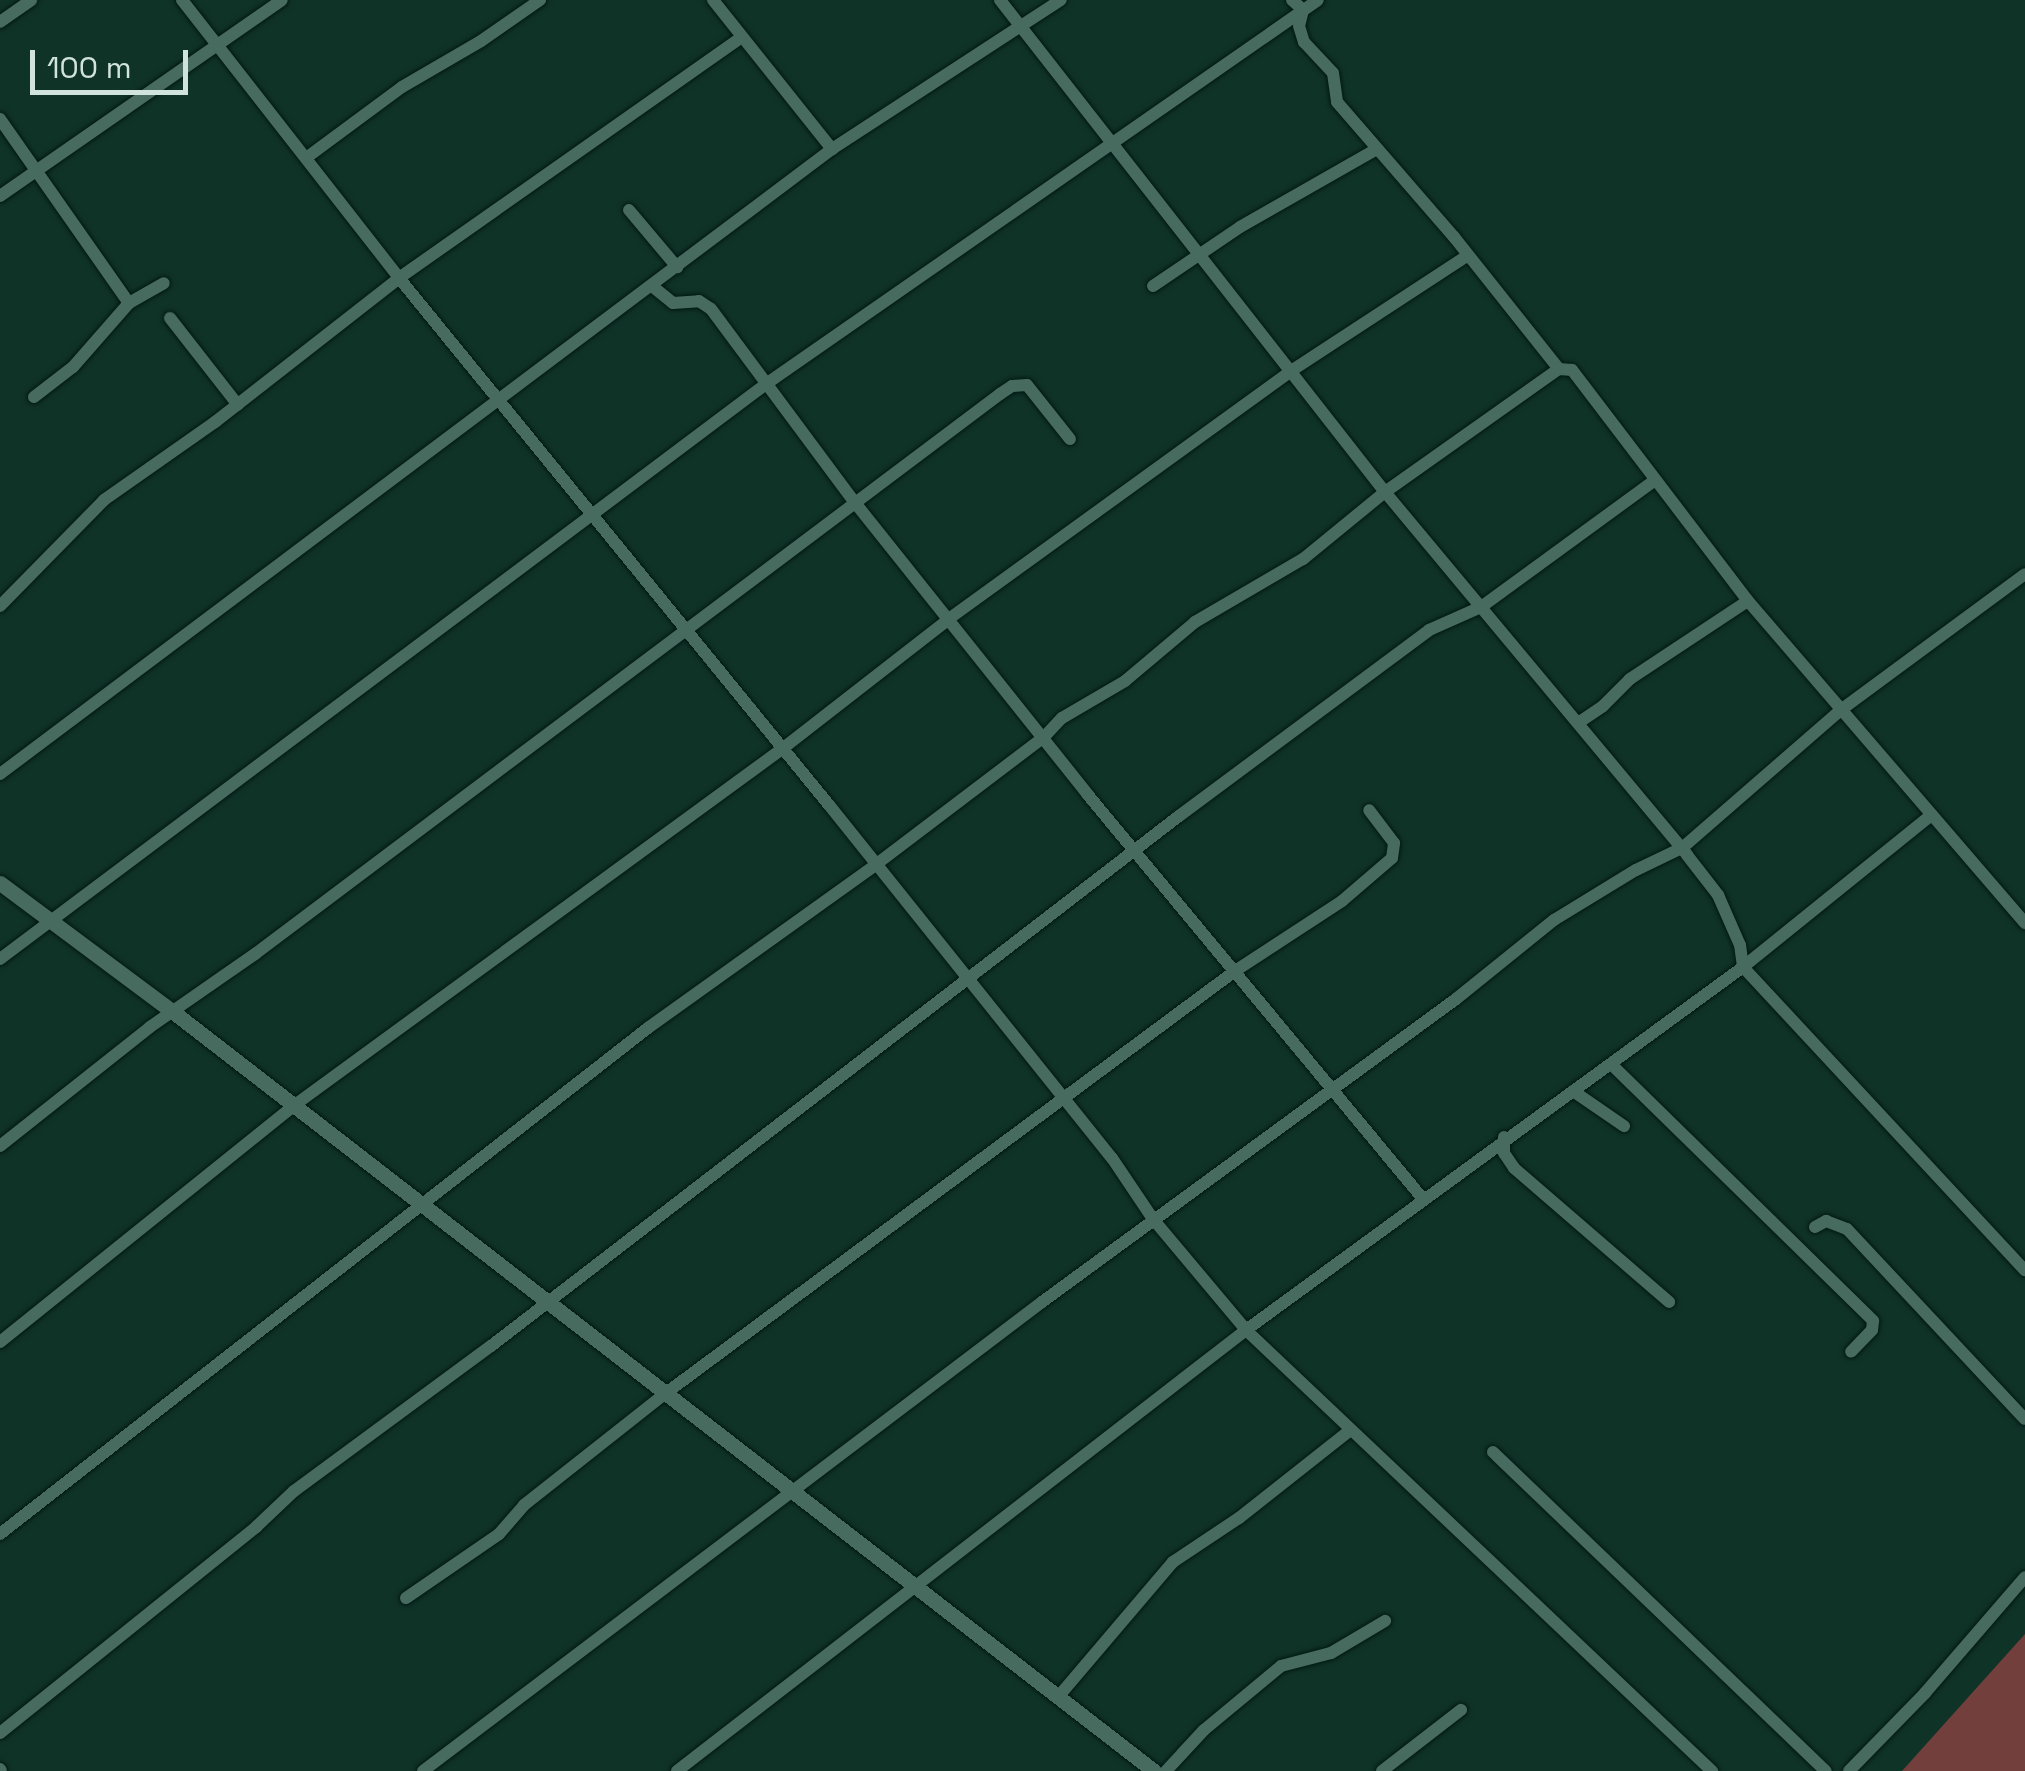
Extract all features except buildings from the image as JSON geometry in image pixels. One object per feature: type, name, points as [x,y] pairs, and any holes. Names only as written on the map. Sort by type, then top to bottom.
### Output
[{"type":"street","points":[[0,22],[31,0]]},
{"type":"street","points":[[182,0],[399,278],[1112,1158],[1153,1219],[1246,1330],[1712,1771]]},
{"type":"street","points":[[0,196],[282,0]]},
{"type":"street","points":[[306,158],[402,87],[482,41],[540,0]]},
{"type":"street","points":[[713,0],[832,149]]},
{"type":"street","points":[[1000,0],[1385,492],[1682,848],[1718,895],[1740,946],[1742,967],[2025,1270]]},
{"type":"street","points":[[0,774],[832,149],[1061,0]]},
{"type":"street","points":[[0,959],[766,384],[1297,5],[1318,0]]},
{"type":"street","points":[[1297,5],[1304,42],[1333,73],[1337,102],[1559,369]]},
{"type":"street","points":[[0,606],[104,500],[238,405],[399,278],[742,38]]},
{"type":"street","points":[[0,119],[129,303]]},
{"type":"street","points":[[1153,286],[1200,252],[1375,150]]},
{"type":"street","points":[[629,210],[678,266]]},
{"type":"street","points":[[0,1342],[292,1107],[782,749],[950,618],[1291,371],[1468,256]]},
{"type":"street","points":[[34,397],[73,368],[129,303],[164,283]]},
{"type":"street","points":[[652,286],[673,303],[699,302],[711,310],[856,504],[1424,1199]]},
{"type":"street","points":[[170,318],[238,405]]},
{"type":"street","points":[[0,1534],[101,1458],[232,1349],[648,1028],[874,866],[1044,737],[1062,718],[1125,682],[1194,622],[1303,559],[1385,492],[1559,369],[1572,370],[1748,601],[2025,923]]},
{"type":"street","points":[[0,1146],[172,1011],[1012,386],[1027,385],[1070,439]]},
{"type":"street","points":[[0,1733],[256,1527],[294,1491],[548,1302],[1137,850],[1429,630],[1481,607],[1654,481]]},
{"type":"street","points":[[424,1771],[726,1538],[794,1492],[1554,920],[1636,870],[1682,848],[1842,708],[2025,574]]},
{"type":"street","points":[[1578,724],[1603,706],[1630,678],[1748,601]]},
{"type":"street","points":[[406,1598],[499,1534],[524,1504],[666,1393],[1235,970],[1342,900],[1392,858],[1394,843],[1369,810]]},
{"type":"street","points":[[677,1771],[1246,1330],[1742,967],[1930,816]]},
{"type":"street","points":[[0,883],[172,1011],[1154,1771]]},
{"type":"street","points":[[1611,1064],[1873,1321],[1872,1330],[1851,1352]]},
{"type":"street","points":[[1573,1091],[1624,1126]]},
{"type":"street","points":[[1504,1138],[1504,1153],[1514,1168],[1669,1302]]},
{"type":"street","points":[[1814,1227],[1826,1221],[1847,1228],[2025,1419]]},
{"type":"street","points":[[1058,1697],[1173,1562],[1239,1518],[1349,1431]]},
{"type":"street","points":[[1493,1452],[1826,1771]]},
{"type":"street","points":[[1850,1771],[1925,1693],[2025,1577]]},
{"type":"street","points":[[1166,1771],[1204,1730],[1281,1666],[1331,1653],[1385,1621]]},
{"type":"street","points":[[1382,1771],[1461,1710]]},
{"type":"shaded area","points":[[2025,1634],[2025,1771],[1902,1771]]}]
